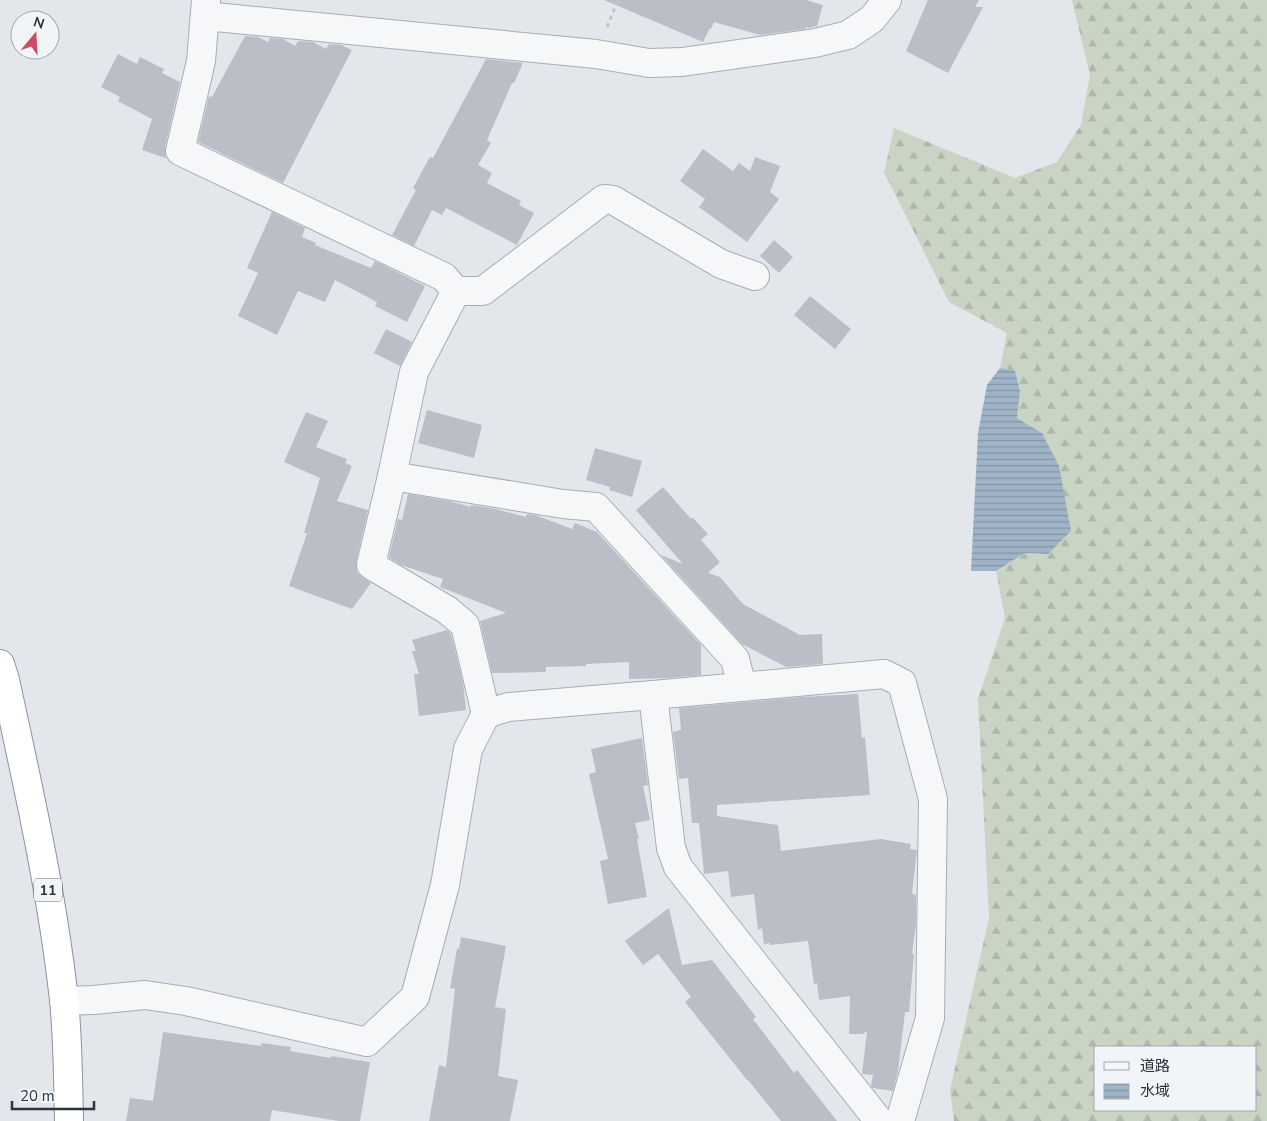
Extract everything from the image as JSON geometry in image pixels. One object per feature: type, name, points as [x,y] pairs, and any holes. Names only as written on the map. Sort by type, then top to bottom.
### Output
[{"type":"highway","name":"11","points":[[0,664],[32,804],[51,911],[64,1001],[69,1121]]},
{"type":"street","points":[[456,292],[444,277],[180,151],[200,61],[205,8],[596,54],[649,63],[682,62],[815,44],[848,35],[872,19],[887,0]]},
{"type":"street","points":[[456,292],[483,291],[604,199],[613,200],[721,264],[755,276]]},
{"type":"street","points":[[64,1001],[145,995],[186,1001],[367,1042],[415,997],[445,885],[468,749],[486,714],[465,625],[448,610],[371,564],[414,372],[456,292]]},
{"type":"street","points":[[392,476],[563,504],[596,507],[735,659],[742,687]]},
{"type":"street","points":[[486,714],[508,707],[884,674],[902,683],[933,799],[930,1018],[900,1121]]},
{"type":"street","points":[[653,695],[671,848],[678,867],[879,1121]]},
{"type":"green space","points":[[1072,0],[1267,0],[1267,1121],[954,1121],[950,1090],[989,918],[978,699],[1005,618],[996,571],[1025,553],[1048,554],[1042,433],[1017,418],[1020,391],[1015,371],[1000,368],[1007,333],[949,302],[884,172],[894,128],[1015,178],[1057,162],[1081,125],[1090,75]]},
{"type":"water","points":[[1000,368],[1015,371],[1020,391],[1017,418],[1042,433],[1059,466],[1071,531],[1048,554],[1025,553],[996,571],[971,571],[978,433],[987,385]]},
{"type":"building","points":[[604,0],[806,0],[823,5],[817,26],[760,35],[714,22],[703,42]]},
{"type":"building","points":[[928,0],[979,0],[975,7],[983,7],[948,73],[906,51]]},
{"type":"building","points":[[245,36],[258,37],[268,42],[270,38],[283,39],[295,46],[298,41],[313,42],[326,49],[329,44],[341,45],[352,50],[283,183],[198,142],[209,96],[212,97]]},
{"type":"building","points":[[118,54],[137,64],[140,57],[164,69],[162,73],[180,82],[165,147],[166,158],[142,150],[152,119],[118,101],[120,97],[101,87]]},
{"type":"building","points":[[486,59],[523,63],[487,140],[491,143],[478,165],[492,173],[487,183],[521,201],[519,205],[534,213],[517,245],[446,208],[442,215],[432,210],[414,246],[392,235],[416,190],[413,188],[430,157],[433,158]]},
{"type":"building","points":[[703,149],[733,171],[739,163],[750,171],[755,157],[780,166],[770,192],[779,199],[747,242],[699,207],[705,199],[680,181]]},
{"type":"building","points":[[272,212],[305,228],[302,237],[316,243],[315,245],[371,268],[375,261],[425,286],[407,322],[375,306],[377,302],[335,280],[325,302],[298,291],[277,335],[238,316],[258,273],[247,268]]},
{"type":"building","points":[[774,240],[793,257],[779,273],[760,256]]},
{"type":"building","points":[[810,296],[851,329],[835,349],[794,315]]},
{"type":"building","points":[[386,329],[412,342],[400,366],[374,353]]},
{"type":"building","points":[[427,410],[482,425],[474,458],[418,443]]},
{"type":"building","points":[[306,412],[328,421],[316,447],[347,459],[345,463],[352,466],[337,501],[368,510],[356,562],[357,572],[371,583],[352,609],[289,586],[307,533],[304,533],[320,478],[284,462]]},
{"type":"building","points":[[595,448],[642,461],[632,497],[609,490],[610,487],[586,480]]},
{"type":"building","points":[[663,487],[691,519],[692,517],[708,534],[701,540],[720,562],[708,573],[720,577],[743,604],[800,635],[822,634],[823,664],[786,667],[742,644],[661,555],[683,564],[636,510]]},
{"type":"building","points":[[408,494],[471,507],[471,505],[496,509],[526,517],[527,514],[535,515],[572,529],[575,523],[597,532],[701,645],[701,675],[629,679],[629,662],[546,667],[546,672],[492,673],[480,621],[506,613],[440,587],[443,579],[401,565],[389,557],[398,519],[402,520]]},
{"type":"building","points":[[447,630],[451,634],[463,683],[466,710],[419,716],[414,674],[419,674],[412,651],[416,651],[412,640]]},
{"type":"building","points":[[858,694],[862,738],[865,737],[870,795],[717,805],[717,816],[778,825],[781,851],[881,839],[911,844],[910,849],[917,850],[912,894],[916,895],[916,924],[912,954],[914,954],[909,1012],[905,1012],[898,1071],[893,1091],[873,1088],[871,1086],[873,1075],[862,1074],[867,1031],[863,1034],[849,1034],[850,996],[819,1000],[817,983],[814,984],[808,941],[764,944],[762,928],[758,930],[754,894],[731,897],[728,871],[704,874],[699,823],[692,823],[688,778],[679,779],[673,732],[681,730],[679,708]]},
{"type":"building","points":[[642,738],[648,785],[643,786],[650,820],[635,823],[647,897],[608,904],[600,861],[608,859],[589,774],[596,772],[591,749]]},
{"type":"building","points":[[669,908],[682,965],[712,960],[756,1017],[753,1019],[794,1073],[797,1070],[837,1121],[781,1121],[685,1002],[691,997],[658,954],[643,965],[625,941]]},
{"type":"building","points":[[461,937],[506,946],[495,1007],[506,1009],[498,1076],[518,1080],[510,1121],[429,1121],[439,1065],[446,1067],[455,989],[450,988]]},
{"type":"building","points":[[163,1032],[261,1046],[262,1043],[291,1047],[290,1051],[370,1062],[360,1121],[339,1121],[272,1110],[270,1121],[126,1121],[130,1098],[153,1101]]}]
